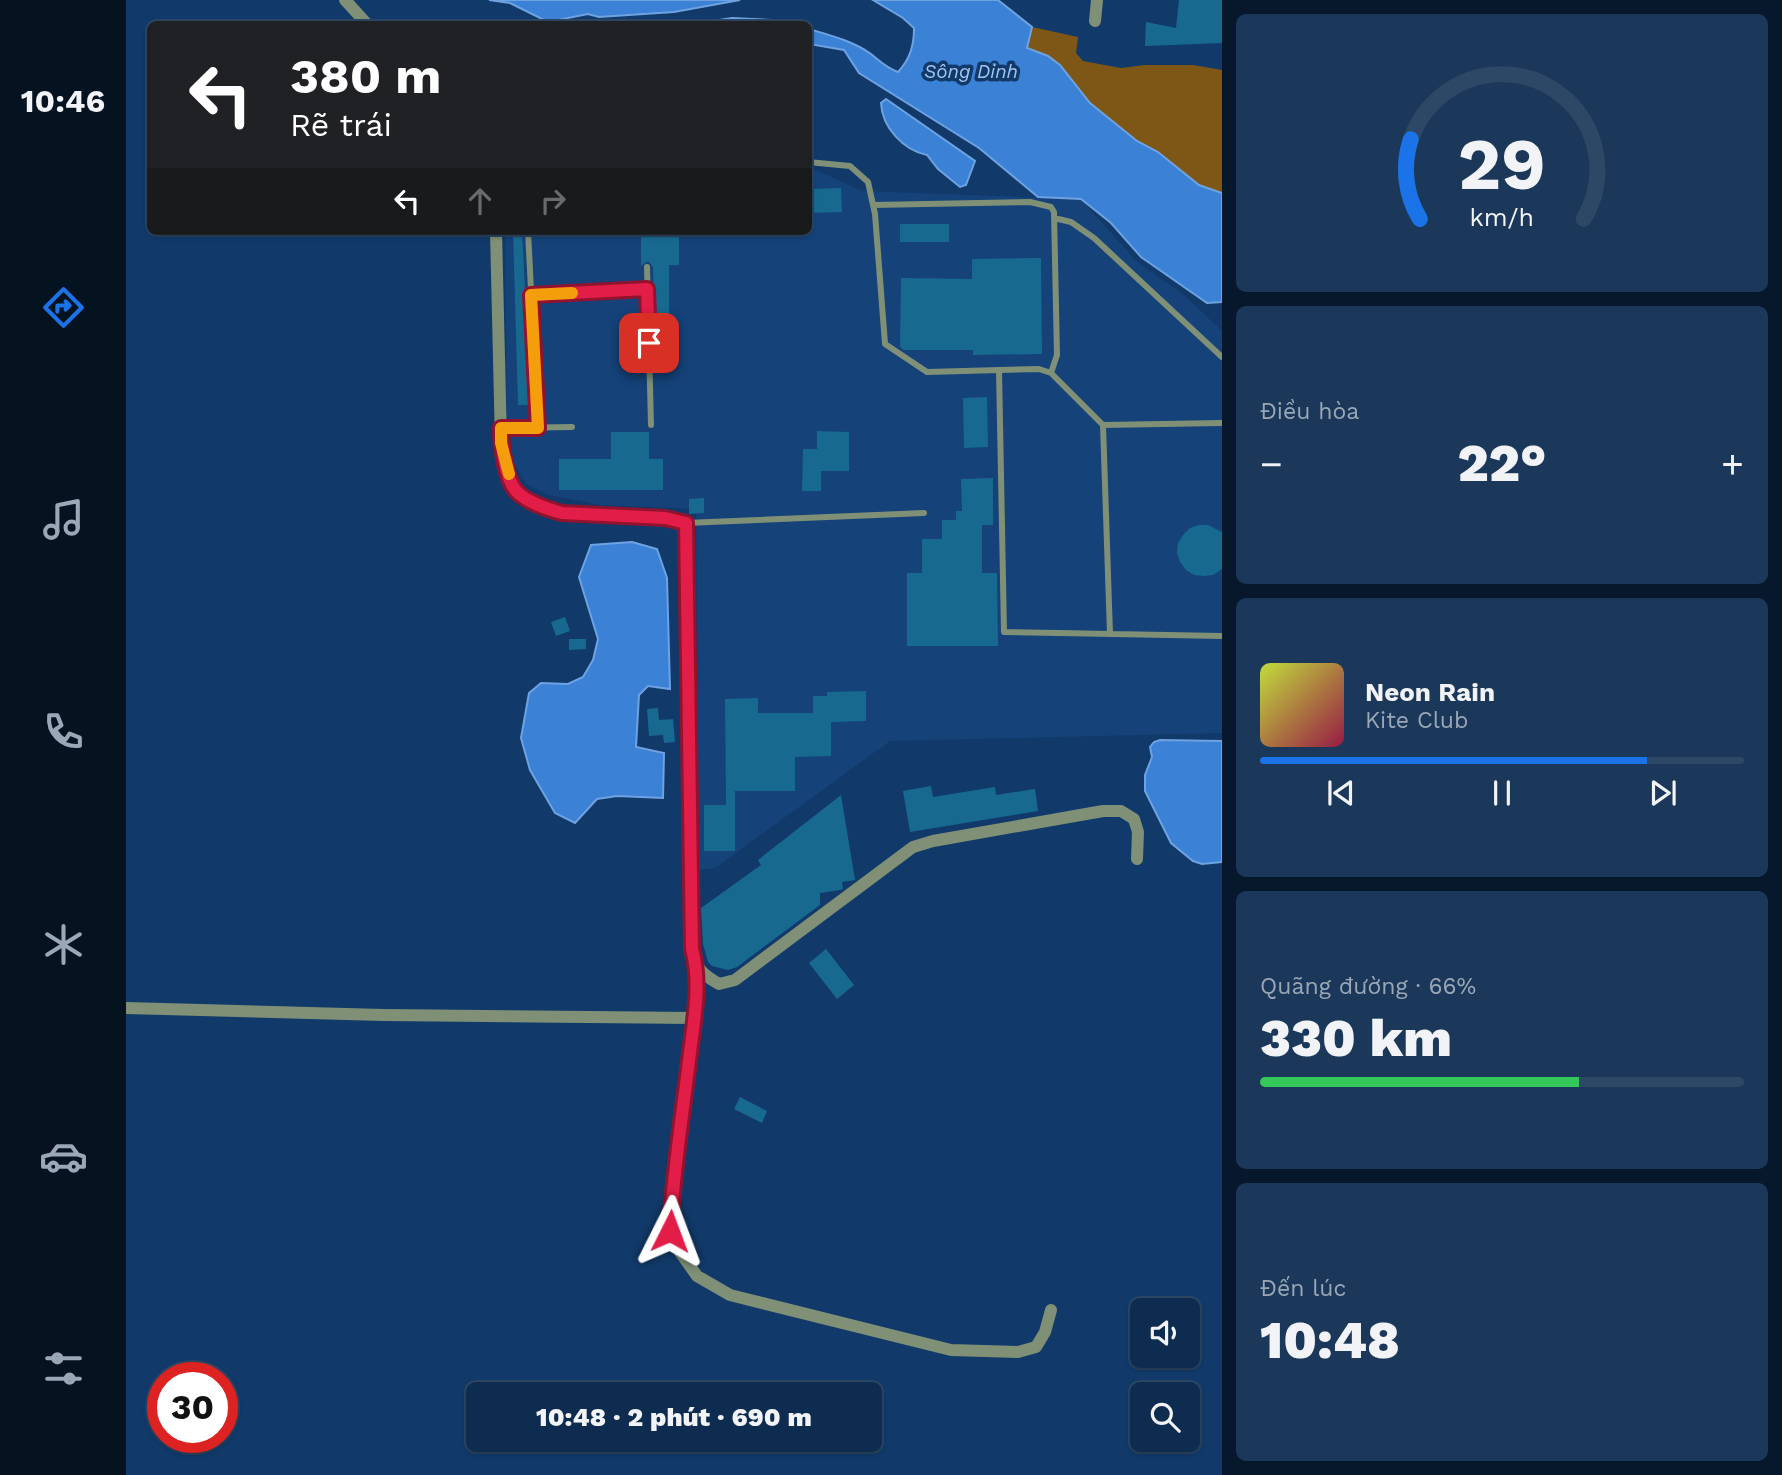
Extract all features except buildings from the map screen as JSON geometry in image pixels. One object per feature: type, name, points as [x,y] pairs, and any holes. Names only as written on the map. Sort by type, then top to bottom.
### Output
[{"type":"street","points":[[345,0],[364,21]]},
{"type":"street","points":[[1095,21],[1097,0]]},
{"type":"street","points":[[496,235],[501,443],[507,470],[516,491],[562,513],[665,518],[686,523],[692,949],[697,968],[694,1018],[672,1185],[670,1231],[680,1252],[697,1276],[730,1295],[951,1350],[1018,1353],[1036,1347],[1045,1332],[1051,1310]]},
{"type":"street","points":[[697,968],[719,984],[735,980],[913,847],[933,841],[1103,811],[1121,811],[1134,819],[1138,832],[1136,859]]},
{"type":"street","points":[[126,1008],[383,1015],[694,1018]]},
{"type":"lane","points":[[812,162],[850,166],[868,182],[873,205],[885,344],[927,372],[1039,369],[1051,373],[1103,425],[1110,634]]},
{"type":"lane","points":[[873,205],[1030,202],[1051,207],[1054,212],[1057,355],[1051,373]]},
{"type":"lane","points":[[1054,218],[1072,222],[1094,237],[1222,358]]},
{"type":"lane","points":[[528,235],[538,428]]},
{"type":"lane","points":[[647,267],[651,425]]},
{"type":"lane","points":[[531,295],[647,289]]},
{"type":"lane","points":[[999,370],[1004,632],[1222,636]]},
{"type":"lane","points":[[1103,425],[1222,423]]},
{"type":"lane","points":[[501,428],[572,427]]},
{"type":"lane","points":[[686,523],[924,513]]},
{"type":"shaded area","points":[[1032,27],[1078,37],[1076,53],[1083,61],[1121,68],[1193,65],[1222,70],[1222,193],[1199,185],[1158,152],[1137,141],[1090,103],[1060,65],[1027,48]]},
{"type":"shaded area","points":[[812,170],[862,191],[1081,199],[1137,262],[1183,294],[1222,331],[1222,733],[890,741],[715,868],[699,870],[696,509],[601,505],[549,495],[526,484],[512,460],[507,443],[505,235],[812,235]]},
{"type":"water","points":[[489,0],[740,0],[674,12],[599,17],[588,14],[553,21],[546,21],[510,3]]},
{"type":"water","name":"Sông Dinh","points":[[873,0],[998,0],[1032,27],[1027,48],[1048,56],[1060,65],[1090,103],[1137,141],[1158,152],[1199,185],[1222,193],[1222,302],[1207,303],[1141,257],[1111,223],[1081,199],[1038,197],[979,148],[859,73],[844,50],[812,45],[812,30],[857,45],[898,72],[906,62],[913,41],[914,28]]},
{"type":"water","points":[[732,18],[777,21],[712,21]]},
{"type":"water","points":[[886,99],[975,161],[966,185],[960,187],[938,169],[927,155],[910,148],[895,136],[882,112],[881,103]]},
{"type":"water","points":[[632,542],[657,549],[667,578],[670,689],[648,686],[639,695],[636,747],[664,753],[663,798],[617,796],[597,799],[575,823],[555,813],[530,770],[521,738],[529,693],[541,683],[568,684],[583,677],[593,660],[598,639],[579,577],[591,545]]},
{"type":"water","points":[[1160,740],[1222,741],[1222,862],[1202,864],[1193,861],[1171,843],[1145,791],[1145,775],[1152,757],[1150,747]]},
{"type":"slow traffic","points":[[509,474],[501,443],[501,428],[538,428],[531,295],[572,293]]},
{"type":"route","points":[[649,343],[647,289],[531,295],[538,428],[501,428],[501,443],[507,470],[516,491],[548,509],[562,513],[665,518],[686,523],[692,949],[697,968],[672,1185],[670,1231]]}]
